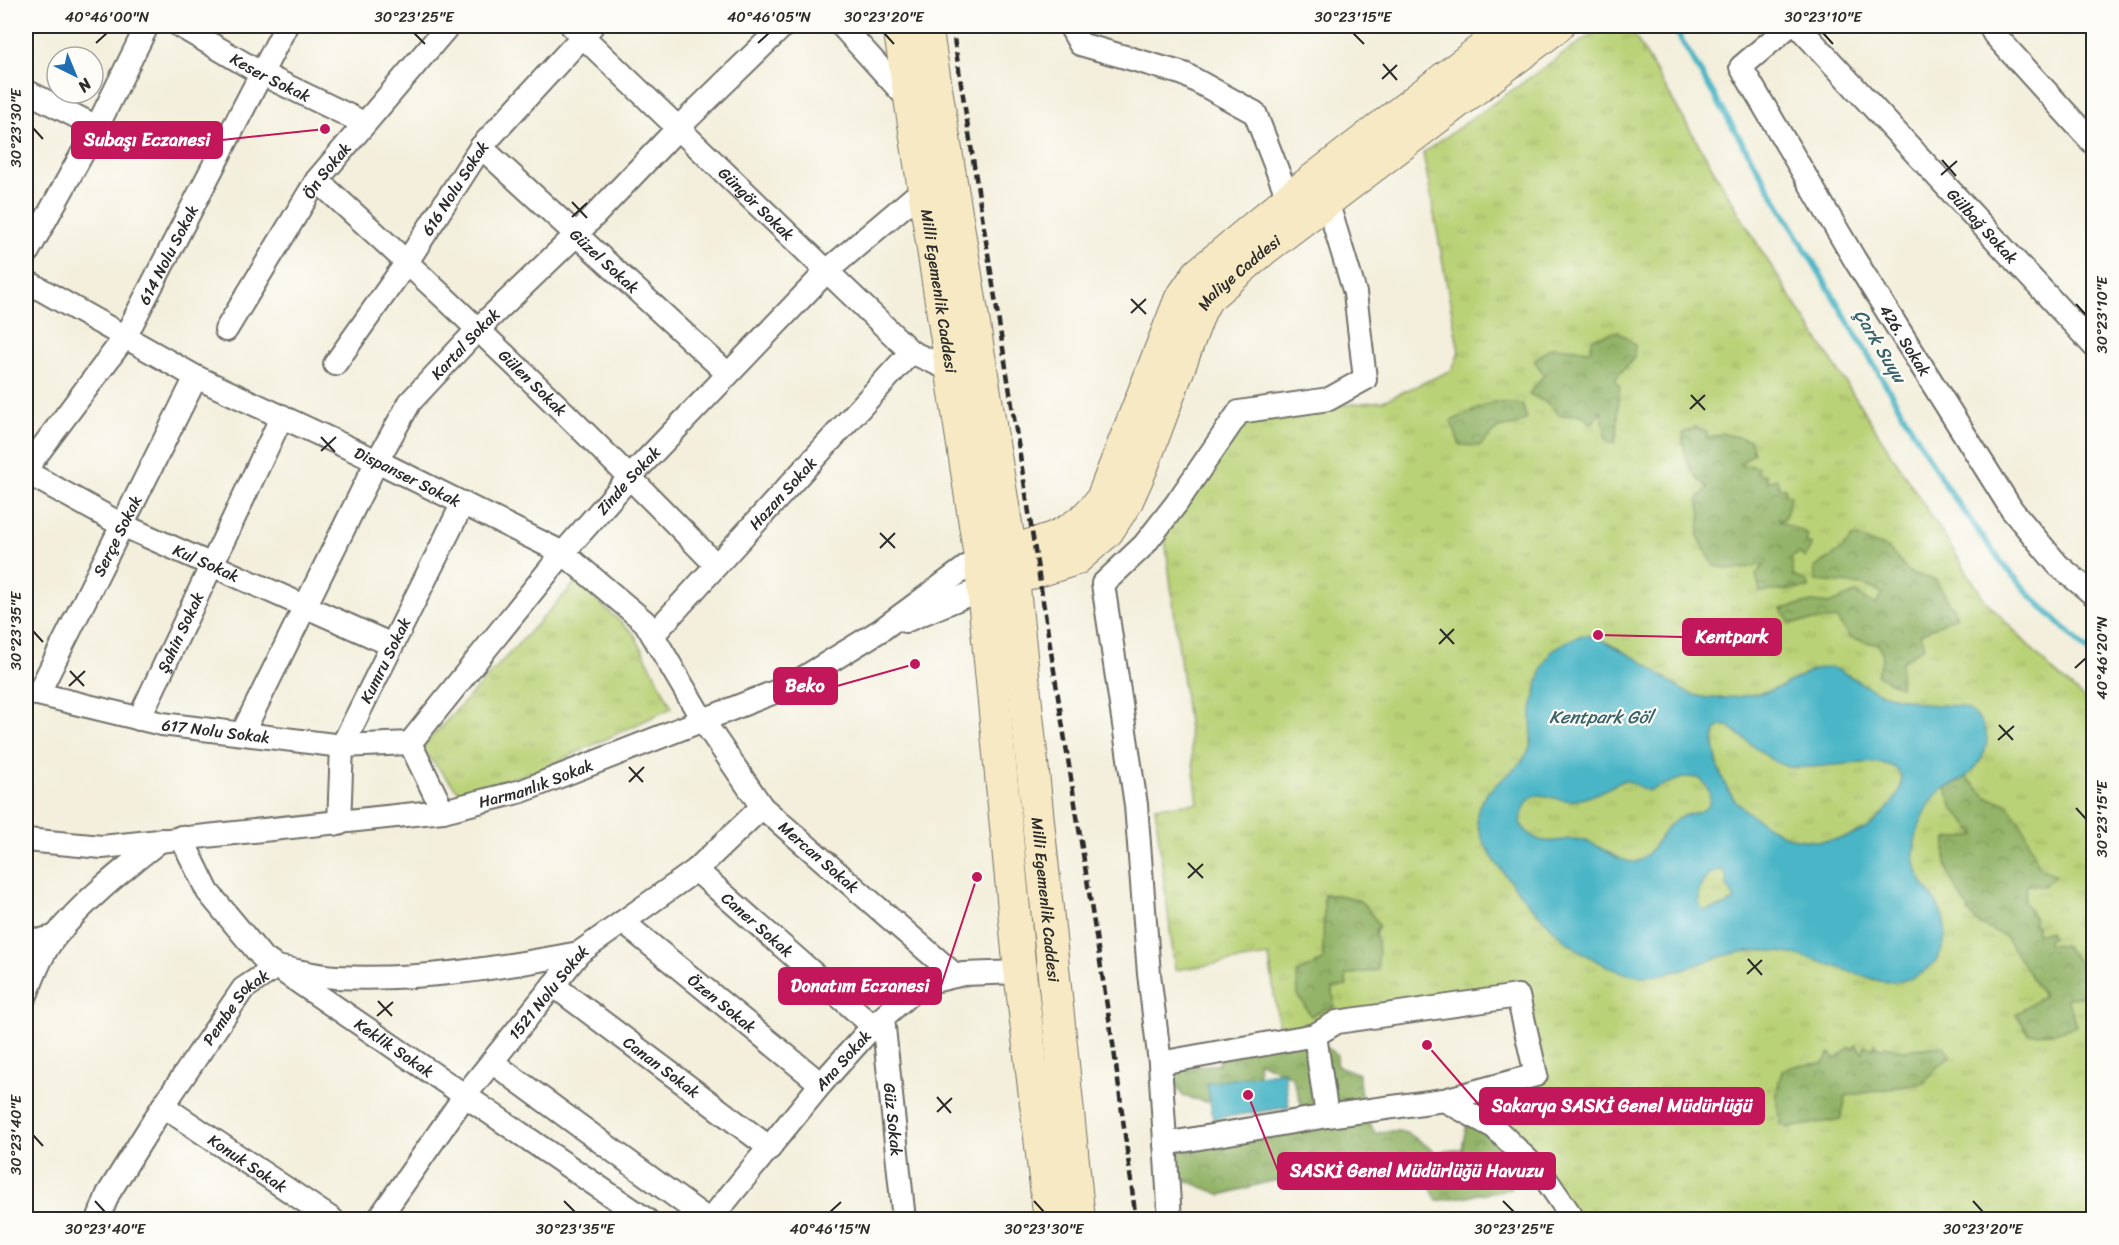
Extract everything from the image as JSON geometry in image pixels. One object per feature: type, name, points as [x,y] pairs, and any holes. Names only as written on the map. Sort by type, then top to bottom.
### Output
[{"type":"main road","name":"Milli Egemenlik Caddesi","points":[[898,26],[925,188],[984,588],[1020,972],[1050,1220]]},
{"type":"main road","name":"Milli Egemenlik Caddesi","points":[[926,26],[1012,564],[1079,1220]]},
{"type":"main road","name":"Maliye Caddesi","points":[[1012,564],[1090,515],[1108,485],[1180,300],[1198,274],[1293,211],[1512,26]]},
{"type":"main road","name":"Maliye Caddesi","points":[[1293,211],[1327,201],[1558,26]]},
{"type":"main road","points":[[980,557],[1012,564]]},
{"type":"main road","points":[[984,588],[1012,564]]},
{"type":"street","points":[[26,255],[97,127],[147,26]]},
{"type":"street","name":"Keser Sokak","points":[[180,26],[262,74],[364,123]]},
{"type":"street","name":"614 Nolu Sokak","points":[[26,471],[125,337],[286,26]]},
{"type":"street","name":"Ön Sokak","points":[[226,330],[317,180],[448,26]]},
{"type":"street","name":"Kartal Sokak","points":[[243,732],[377,461],[410,402],[478,329],[576,235],[677,129],[783,26]]},
{"type":"street","points":[[842,26],[909,100]]},
{"type":"street","points":[[1070,26],[1080,44],[1184,74],[1255,113],[1293,211]]},
{"type":"street","name":"426. Sokak","points":[[1789,26],[1742,67],[1855,260],[2012,510],[2058,565],[2091,589]]},
{"type":"street","name":"Gülbağ Sokak","points":[[1798,26],[2094,345]]},
{"type":"street","points":[[1990,26],[1994,34],[2094,144]]},
{"type":"street","name":"Güngör Sokak","points":[[582,29],[677,129],[911,352],[951,370]]},
{"type":"street","name":"616 Nolu Sokak","points":[[335,364],[407,262],[481,147],[582,29]]},
{"type":"street","points":[[26,92],[97,127]]},
{"type":"street","name":"Güzel Sokak","points":[[481,147],[728,374]]},
{"type":"street","name":"Gülen Sokak","points":[[317,180],[478,329],[630,477],[716,565]]},
{"type":"street","name":"Zinde Sokak","points":[[410,744],[563,553],[630,477],[827,271],[925,188]]},
{"type":"street","points":[[1170,1220],[1160,1063],[1149,974],[1136,805],[1103,584],[1144,545],[1176,504],[1239,412],[1329,399],[1365,379],[1355,293],[1327,201]]},
{"type":"street","name":"Dispanser Sokak","points":[[26,281],[196,376],[377,461],[563,553],[645,622],[702,719]]},
{"type":"street","name":"Hazan Sokak","points":[[653,635],[911,352]]},
{"type":"street","name":"Serçe Sokak","points":[[32,693],[122,525],[196,376]]},
{"type":"street","name":"Şahin Sokak","points":[[139,719],[282,416]]},
{"type":"street","name":"Kul Sokak","points":[[26,471],[122,525],[392,645]]},
{"type":"street","name":"Kumru Sokak","points":[[339,824],[342,746],[463,503]]},
{"type":"street","name":"Harmanlık Sokak","points":[[26,840],[102,847],[171,838],[339,824],[442,811],[522,791],[790,686],[881,630],[980,557]]},
{"type":"street","name":"Harmanlık Sokak","points":[[881,630],[939,609],[984,588]]},
{"type":"street","name":"617 Nolu Sokak","points":[[32,693],[162,724],[243,732],[342,746],[410,744]]},
{"type":"street","name":"Mercan Sokak","points":[[702,719],[762,807],[955,975]]},
{"type":"street","points":[[410,744],[442,811]]},
{"type":"street","name":"1521 Nolu Sokak","points":[[378,1220],[466,1094],[579,953],[696,870],[762,807]]},
{"type":"street","points":[[26,995],[54,937],[111,879],[171,838]]},
{"type":"street","name":"Keklik Sokak","points":[[171,838],[208,892],[262,957],[466,1094],[647,1220]]},
{"type":"street","points":[[102,847],[111,879]]},
{"type":"street","name":"Caner Sokak","points":[[696,870],[878,1022]]},
{"type":"street","name":"Özen Sokak","points":[[622,922],[821,1084]]},
{"type":"street","points":[[26,935],[33,942],[54,937]]},
{"type":"street","name":"Pembe Sokak","points":[[98,1220],[108,1194],[163,1106],[243,988],[276,967],[334,978],[416,976],[526,963],[579,953]]},
{"type":"street","name":"Ana Sokak","points":[[709,1220],[821,1084],[878,1022],[921,984],[955,975],[1020,972]]},
{"type":"street","name":"Canan Sokak","points":[[554,985],[770,1148]]},
{"type":"street","points":[[1160,1063],[1316,1035],[1338,1022],[1518,996],[1536,1076],[1444,1100],[1327,1116],[1165,1144]]},
{"type":"street","name":"Güz Sokak","points":[[878,1022],[904,1220]]},
{"type":"street","points":[[1316,1035],[1327,1116]]},
{"type":"street","points":[[492,1062],[709,1220]]},
{"type":"street","points":[[1444,1100],[1494,1127],[1543,1175],[1574,1220]]},
{"type":"street","name":"Konuk Sokak","points":[[163,1106],[333,1220]]},
{"type":"green space","points":[[1603,26],[1629,26],[1762,252],[1985,600],[2053,671],[2093,706],[2093,1219],[1574,1219],[1543,1175],[1444,1100],[1536,1075],[1518,997],[1279,1029],[1269,956],[1175,970],[1155,807],[1198,803],[1163,522],[1237,415],[1383,401],[1452,370],[1459,352],[1423,153]]},
{"type":"green space","points":[[1618,331],[1635,345],[1634,358],[1615,379],[1620,387],[1614,444],[1606,439],[1601,410],[1592,424],[1580,414],[1560,416],[1549,404],[1529,394],[1544,375],[1534,360],[1552,347],[1590,350],[1593,338]]},
{"type":"green space","points":[[1493,402],[1522,404],[1527,419],[1515,425],[1498,428],[1480,446],[1460,445],[1451,421]]},
{"type":"green space","points":[[1696,427],[1707,432],[1707,439],[1722,433],[1750,440],[1754,453],[1740,464],[1758,467],[1757,472],[1766,475],[1767,482],[1777,479],[1779,487],[1785,488],[1785,494],[1791,495],[1785,518],[1779,521],[1808,534],[1806,542],[1812,544],[1805,558],[1799,553],[1791,558],[1793,576],[1806,581],[1809,588],[1760,592],[1756,574],[1765,564],[1736,570],[1714,566],[1698,536],[1701,515],[1698,498],[1708,488],[1691,470],[1684,450],[1683,433]]},
{"type":"green space","points":[[1854,536],[1889,549],[1910,573],[1936,580],[1957,616],[1920,634],[1924,646],[1901,663],[1900,687],[1877,675],[1883,657],[1879,645],[1850,638],[1837,619],[1790,623],[1781,609],[1812,602],[1829,604],[1855,593],[1876,605],[1882,593],[1864,585],[1816,581],[1814,568],[1840,551]]},
{"type":"green space","points":[[576,582],[634,634],[672,708],[540,770],[460,793],[421,748]]},
{"type":"green space","points":[[1966,777],[1988,798],[2006,803],[2022,825],[2039,866],[2055,875],[2044,886],[2027,885],[2024,902],[2035,919],[2033,924],[2037,926],[2037,933],[2049,932],[2053,938],[2048,939],[2048,944],[2063,945],[2076,959],[2088,965],[2093,988],[2088,996],[2067,998],[2076,1026],[2054,1033],[2029,1034],[2016,1014],[2043,996],[2005,936],[1980,925],[1968,912],[1969,909],[1950,876],[1945,857],[1947,839],[1976,835],[1953,808],[1946,789]]},
{"type":"green space","points":[[1324,894],[1344,896],[1363,903],[1379,926],[1375,932],[1379,952],[1377,970],[1346,975],[1347,986],[1333,988],[1334,1008],[1325,1009],[1311,1016],[1298,995],[1297,973],[1323,961]]},
{"type":"green space","points":[[1260,1027],[1326,1047],[1337,1055],[1336,1065],[1359,1074],[1363,1105],[1375,1134],[1393,1131],[1407,1134],[1435,1152],[1462,1149],[1467,1122],[1506,1144],[1503,1167],[1512,1189],[1437,1201],[1423,1174],[1384,1160],[1338,1184],[1271,1181],[1222,1195],[1184,1180],[1172,1153],[1290,1128],[1302,1106],[1292,1077],[1258,1061],[1259,1073],[1240,1093],[1206,1102],[1183,1096],[1172,1082],[1182,1068],[1219,1064],[1219,1059],[1201,1048],[1212,1040]]},
{"type":"green space","points":[[1874,1043],[1881,1049],[1885,1046],[1903,1050],[1944,1046],[1951,1056],[1935,1069],[1924,1083],[1846,1096],[1841,1119],[1789,1128],[1779,1124],[1782,1120],[1777,1096],[1782,1071],[1793,1066],[1823,1063],[1830,1053],[1837,1059],[1850,1047],[1852,1049],[1856,1045],[1863,1052],[1865,1046],[1874,1049]]},
{"type":"water","name":"Kentpark Göl","points":[[1582,635],[1600,639],[1645,663],[1690,694],[1710,698],[1759,693],[1780,687],[1816,669],[1829,668],[1844,673],[1881,693],[1925,704],[1959,706],[1969,710],[1983,725],[1986,734],[1987,741],[1983,756],[1970,774],[1941,791],[1928,806],[1917,833],[1914,850],[1919,876],[1938,906],[1945,929],[1944,943],[1932,965],[1911,979],[1885,982],[1792,954],[1758,951],[1741,952],[1674,972],[1646,976],[1616,970],[1566,941],[1541,917],[1497,864],[1479,830],[1477,815],[1485,795],[1526,756],[1532,735],[1531,713],[1546,659],[1563,643]],"holes":[[[1720,726],[1728,726],[1766,756],[1789,767],[1862,763],[1888,765],[1896,769],[1901,776],[1898,794],[1885,812],[1870,826],[1853,835],[1819,841],[1786,836],[1753,816],[1729,792],[1719,770],[1715,748],[1714,737]],[[1685,777],[1699,778],[1709,791],[1710,798],[1708,807],[1680,818],[1670,825],[1649,853],[1636,862],[1623,860],[1579,839],[1553,841],[1537,839],[1520,823],[1524,808],[1535,796],[1542,795],[1567,800],[1584,799],[1625,780],[1648,791]],[[1721,870],[1726,874],[1727,886],[1735,899],[1725,906],[1703,911],[1699,892],[1704,880],[1714,872]]]},
{"type":"water","points":[[1284,1071],[1289,1107],[1213,1119],[1207,1083]]},
{"type":"waterway","name":"Çark Suyu","points":[[1673,26],[1947,488],[2002,563],[2032,597],[2094,657]]},
{"type":"railway","points":[[952,26],[1114,1050],[1136,1220]]},
{"type":"place","name":"Subaşı Eczanesi","points":[[325,129]]},
{"type":"place","name":"Kentpark","points":[[1598,635]]},
{"type":"place","name":"Beko","points":[[915,664]]},
{"type":"place","name":"Donatım Eczanesi","points":[[977,877]]},
{"type":"place","name":"Sakarya SASKİ Genel Müdürlüğü","points":[[1427,1045]]},
{"type":"place","name":"SASKİ Genel Müdürlüğü Havuzu","points":[[1248,1095]]}]
